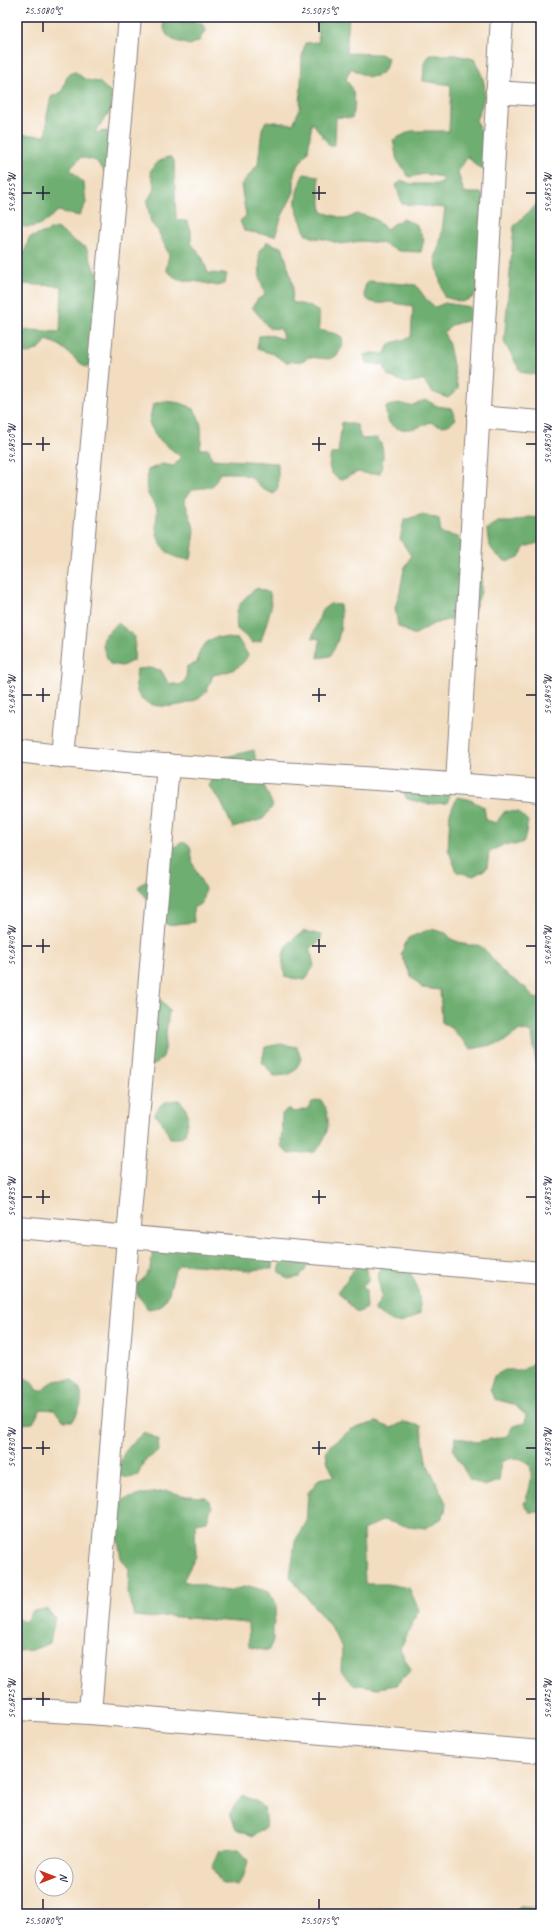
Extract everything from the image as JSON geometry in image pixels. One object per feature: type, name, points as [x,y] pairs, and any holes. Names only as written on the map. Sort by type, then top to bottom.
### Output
[{"type":"street","points":[[64,757],[130,17]]},
{"type":"street","points":[[457,783],[502,17]]},
{"type":"street","points":[[497,92],[541,95]]},
{"type":"street","points":[[478,417],[541,422]]},
{"type":"street","points":[[17,751],[64,757],[168,765],[457,783],[541,791]]},
{"type":"street","points":[[90,1713],[168,765]]},
{"type":"street","points":[[17,1227],[541,1273]]},
{"type":"street","points":[[17,1709],[90,1713],[541,1752]]},
{"type":"green space","points":[[163,17],[173,17],[175,19],[201,23],[206,29],[199,41],[190,45],[173,40],[169,37],[163,24]]},
{"type":"green space","points":[[316,17],[349,17],[346,53],[380,54],[388,58],[385,70],[372,77],[364,75],[351,68],[346,79],[353,93],[355,102],[352,118],[336,117],[335,144],[330,146],[312,122],[308,151],[294,172],[294,192],[282,216],[275,236],[244,231],[240,221],[246,216],[241,185],[258,164],[262,129],[266,121],[293,124],[300,108],[302,57],[305,43],[319,42]]},
{"type":"green space","points":[[430,55],[456,55],[474,59],[482,76],[485,89],[483,103],[476,120],[482,134],[498,149],[486,170],[475,165],[468,156],[458,172],[464,193],[481,193],[495,218],[488,279],[472,298],[462,302],[444,297],[435,259],[441,238],[445,208],[402,204],[396,185],[401,180],[411,184],[442,184],[442,177],[425,174],[409,177],[397,160],[393,140],[411,131],[449,131],[451,85],[423,81],[424,63]]},
{"type":"green space","points":[[74,71],[86,80],[99,82],[111,93],[112,109],[94,133],[107,131],[112,147],[107,174],[96,161],[81,157],[70,169],[84,184],[86,203],[79,216],[58,211],[39,225],[23,227],[17,225],[17,134],[46,136],[47,115],[51,97],[62,92],[67,76]]},
{"type":"green space","points":[[171,157],[174,161],[176,220],[187,221],[191,230],[191,243],[203,259],[208,273],[227,274],[225,283],[218,286],[200,282],[178,280],[166,270],[169,255],[158,231],[151,223],[147,202],[155,187],[150,172],[156,163]]},
{"type":"green space","points":[[304,174],[318,176],[322,212],[346,219],[357,214],[366,216],[377,220],[386,229],[402,219],[416,224],[424,239],[421,252],[399,251],[381,243],[361,241],[341,244],[314,238],[305,234],[296,202],[300,181]]},
{"type":"green space","points":[[541,200],[541,376],[521,372],[504,342],[514,226]]},
{"type":"green space","points":[[56,228],[86,247],[93,267],[100,275],[107,361],[85,367],[59,345],[47,340],[39,349],[27,354],[17,348],[17,329],[60,332],[62,286],[17,284],[17,252],[20,253],[25,251],[29,238]]},
{"type":"green space","points":[[267,242],[283,248],[293,285],[292,302],[309,306],[319,312],[319,330],[337,334],[342,337],[343,345],[337,356],[328,359],[309,357],[302,361],[286,362],[273,354],[257,349],[259,336],[270,335],[283,339],[281,329],[269,328],[252,307],[258,299],[265,295],[260,279],[259,251]]},
{"type":"green space","points":[[368,281],[416,285],[426,299],[435,307],[445,303],[470,307],[473,313],[470,320],[451,325],[444,333],[449,345],[458,389],[448,398],[432,392],[423,380],[406,383],[388,376],[384,365],[367,363],[364,355],[373,353],[385,354],[389,344],[411,337],[413,306],[391,302],[380,303],[369,301],[364,293],[364,289]]},
{"type":"green space","points":[[426,400],[437,406],[451,408],[456,419],[450,424],[444,426],[430,422],[408,429],[394,427],[390,423],[387,416],[386,407],[398,403],[410,406]]},
{"type":"green space","points":[[164,401],[184,404],[196,412],[199,418],[201,430],[200,449],[209,449],[212,459],[278,463],[278,487],[274,494],[262,489],[251,477],[238,473],[220,473],[212,487],[194,489],[184,499],[195,531],[191,559],[176,557],[165,550],[161,545],[158,539],[156,524],[157,509],[148,495],[146,481],[148,470],[162,464],[174,466],[181,457],[157,438],[149,423],[153,404]]},
{"type":"green space","points":[[342,422],[357,425],[361,439],[377,438],[380,442],[383,450],[383,459],[380,473],[369,474],[358,472],[340,480],[333,475],[329,463],[331,454],[338,453]]},
{"type":"green space","points":[[423,514],[439,519],[441,533],[458,537],[482,566],[481,592],[473,613],[433,624],[414,635],[398,626],[395,608],[404,569],[411,556],[400,539],[404,520]]},
{"type":"green space","points":[[529,517],[541,518],[541,542],[525,547],[519,557],[507,562],[497,555],[491,548],[488,540],[487,529],[498,522],[512,522]]},
{"type":"green space","points":[[257,588],[270,593],[271,608],[261,641],[253,643],[237,629],[236,615],[242,601]]},
{"type":"green space","points":[[330,604],[340,605],[340,632],[330,656],[318,658],[320,639],[312,638],[322,610]]},
{"type":"green space","points":[[118,623],[135,637],[134,660],[122,666],[110,664],[103,646],[104,637]]},
{"type":"green space","points":[[215,637],[238,639],[248,655],[245,660],[234,670],[213,675],[206,692],[201,697],[183,704],[162,706],[152,705],[144,701],[139,696],[136,686],[137,669],[149,668],[161,670],[168,683],[180,685],[186,679],[187,666],[197,663],[202,647]]},
{"type":"green space","points":[[254,750],[258,776],[264,785],[273,806],[263,819],[233,828],[221,802],[209,786],[218,759]]},
{"type":"green space","points":[[419,771],[447,791],[450,795],[447,803],[428,804],[407,799],[402,789],[411,772]]},
{"type":"green space","points":[[457,797],[468,799],[484,807],[486,820],[496,823],[505,811],[519,812],[528,821],[524,842],[515,845],[505,844],[489,852],[487,868],[474,876],[457,872],[448,849],[450,813]]},
{"type":"green space","points":[[183,842],[190,846],[193,864],[205,889],[202,903],[193,908],[194,922],[167,925],[138,887],[159,869],[167,851]]},
{"type":"green space","points":[[431,929],[446,933],[453,940],[468,945],[479,945],[489,954],[502,972],[526,988],[534,998],[541,999],[541,1068],[536,1063],[532,1033],[520,1030],[502,1043],[471,1049],[452,1029],[442,1023],[440,990],[422,988],[411,976],[401,954],[408,938]]},
{"type":"green space","points":[[304,931],[321,935],[321,940],[316,945],[310,947],[314,966],[305,980],[285,977],[283,955],[287,945]]},
{"type":"green space","points":[[161,1000],[169,1010],[163,1058],[150,1068],[141,1005]]},
{"type":"green space","points":[[281,1044],[297,1047],[301,1059],[294,1071],[291,1073],[274,1076],[262,1062],[265,1047]]},
{"type":"green space","points":[[179,1100],[183,1104],[188,1116],[185,1134],[180,1138],[170,1138],[161,1120],[155,1115],[159,1107],[164,1103]]},
{"type":"green space","points":[[321,1100],[325,1107],[328,1120],[328,1127],[324,1140],[315,1152],[288,1154],[281,1146],[282,1114],[287,1109],[295,1112],[307,1109],[312,1102]]},
{"type":"green space","points":[[191,1231],[209,1233],[274,1254],[273,1269],[259,1269],[251,1271],[181,1264],[175,1270],[169,1293],[160,1307],[148,1309],[137,1294],[137,1284],[147,1275],[151,1264],[153,1237],[169,1232]]},
{"type":"green space","points":[[284,1251],[314,1257],[300,1277],[288,1279],[279,1272]]},
{"type":"green space","points":[[366,1264],[369,1280],[362,1286],[366,1291],[367,1308],[357,1313],[338,1292],[357,1265]]},
{"type":"green space","points":[[380,1266],[407,1268],[418,1289],[420,1313],[401,1323],[397,1323],[374,1311],[382,1296],[378,1280]]},
{"type":"green space","points":[[541,1357],[541,1512],[530,1512],[524,1504],[530,1484],[530,1464],[516,1458],[501,1462],[499,1481],[484,1486],[470,1480],[453,1450],[456,1437],[476,1442],[507,1436],[513,1426],[525,1423],[526,1415],[513,1404],[494,1399],[490,1389],[494,1376],[505,1370],[523,1370]]},
{"type":"green space","points":[[25,1378],[34,1383],[37,1390],[43,1390],[56,1381],[72,1380],[80,1390],[82,1400],[73,1421],[64,1421],[54,1410],[41,1409],[33,1423],[21,1424],[17,1421],[17,1380]]},
{"type":"green space","points":[[376,1422],[391,1428],[404,1422],[421,1426],[426,1461],[446,1503],[445,1512],[441,1519],[426,1528],[400,1525],[384,1520],[363,1530],[365,1584],[387,1584],[409,1588],[419,1610],[400,1649],[411,1670],[396,1685],[378,1688],[353,1684],[341,1671],[342,1648],[330,1626],[290,1577],[295,1541],[306,1523],[308,1493],[319,1479],[334,1476],[328,1463],[326,1453],[328,1447],[352,1429]]},
{"type":"green space","points":[[144,1432],[158,1439],[159,1451],[144,1461],[138,1475],[130,1478],[120,1476],[123,1456],[129,1446]]},
{"type":"green space","points":[[168,1491],[186,1496],[206,1497],[212,1506],[207,1521],[195,1523],[196,1556],[183,1581],[226,1591],[249,1586],[269,1592],[277,1605],[273,1627],[273,1641],[268,1651],[249,1647],[248,1623],[166,1616],[152,1618],[134,1616],[128,1595],[129,1569],[121,1558],[117,1534],[122,1500],[144,1494]]},
{"type":"green space","points":[[46,1609],[55,1617],[50,1643],[32,1650],[17,1651],[17,1619],[25,1622],[32,1611]]},
{"type":"green space","points":[[242,1795],[257,1802],[264,1808],[266,1828],[253,1836],[236,1829],[230,1813]]},
{"type":"green space","points":[[239,1849],[248,1861],[243,1878],[237,1886],[220,1882],[212,1867],[220,1850]]},
{"type":"green space","points":[[520,1906],[541,1908],[541,1914],[511,1914]]},
{"type":"green space","points":[[396,1907],[409,1914],[372,1914],[377,1909]]}]
